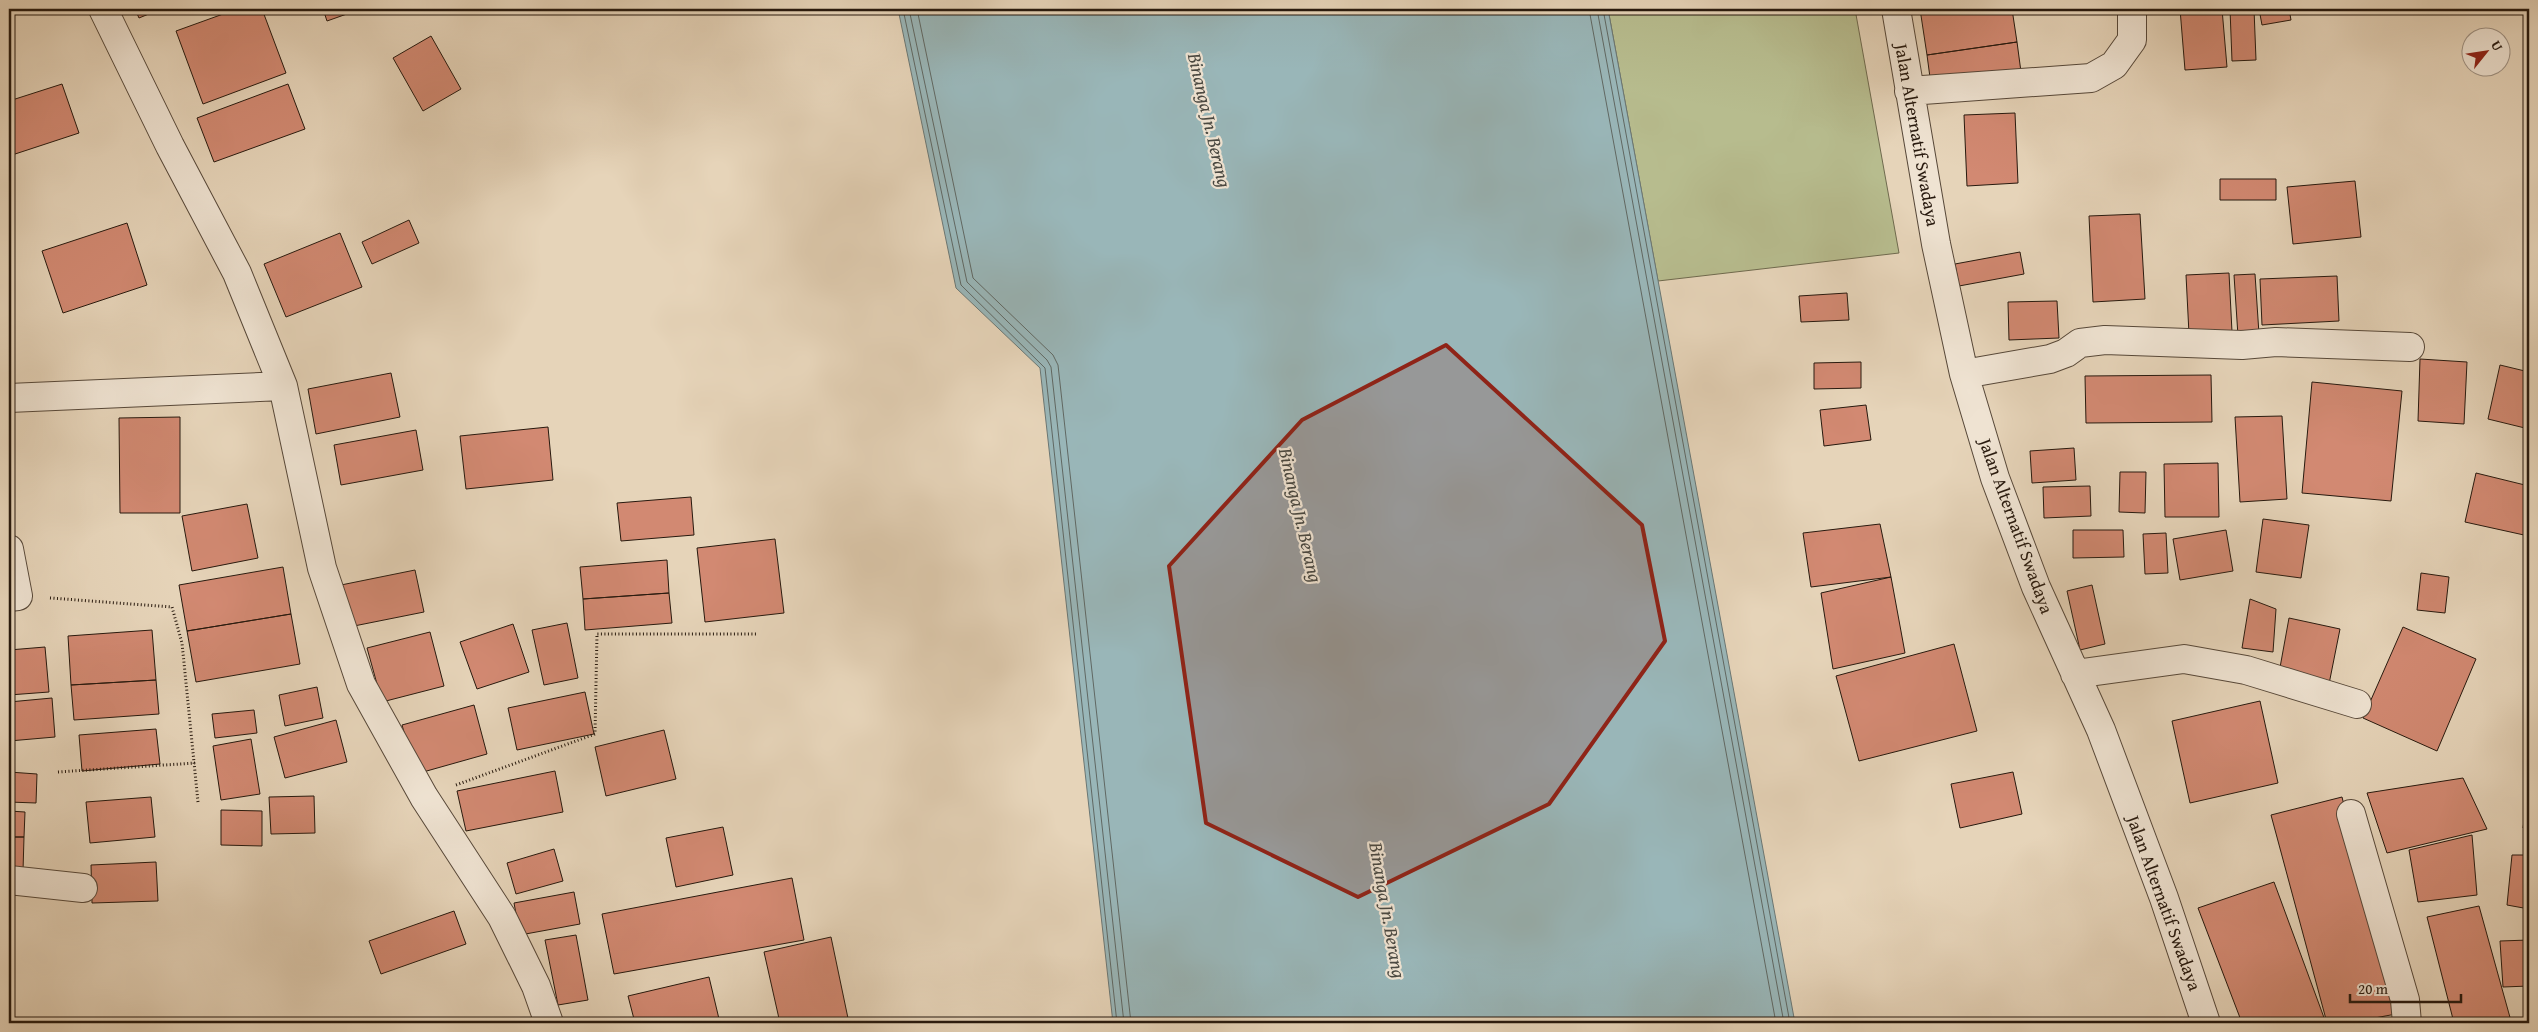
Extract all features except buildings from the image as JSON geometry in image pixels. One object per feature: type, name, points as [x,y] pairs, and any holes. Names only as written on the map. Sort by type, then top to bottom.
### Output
[{"type":"street","points":[[103,9],[170,146],[237,272],[283,386],[322,568],[361,684],[424,797],[502,918],[536,986],[549,1023]]},
{"type":"street","name":"Jalan Alternatif Swadaya","points":[[1896,9],[1908,91],[1936,244],[1964,374],[1994,478],[2036,587],[2101,730],[2140,833],[2206,1023]]},
{"type":"street","points":[[1908,91],[2091,78],[2114,65],[2132,40],[2132,9]]},
{"type":"street","points":[[1964,374],[2050,359],[2066,353],[2080,343],[2105,340],[2410,348]]},
{"type":"street","points":[[9,398],[283,386]]},
{"type":"street","points":[[9,549],[14,596]]},
{"type":"street","points":[[2075,674],[2184,659],[2246,670],[2357,704]]},
{"type":"street","points":[[2351,814],[2405,1000],[2407,1023]]},
{"type":"street","points":[[9,880],[83,888]]},
{"type":"path","points":[[14,596],[172,607],[182,643],[198,802]]},
{"type":"path","points":[[424,797],[595,734],[597,634],[756,634]]},
{"type":"path","points":[[58,772],[195,763]]},
{"type":"highlighted area","points":[[1446,345],[1642,525],[1665,641],[1549,804],[1358,897],[1206,823],[1169,566],[1302,420]]},
{"type":"green space","points":[[1608,9],[1855,9],[1899,253],[1658,281]]},
{"type":"water","name":"Binanga Jn. Berang","points":[[898,9],[1608,9],[1795,1023],[1113,1023],[1040,368],[956,288]]}]
